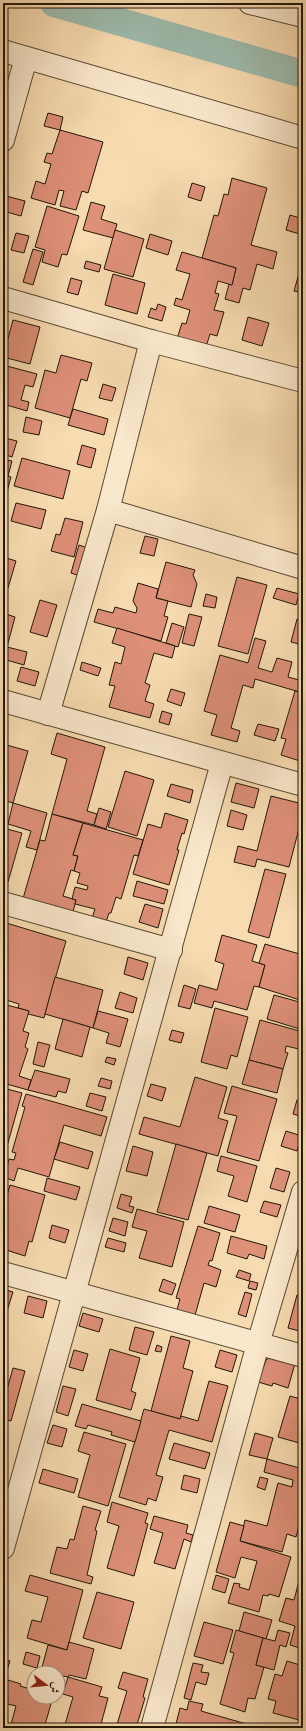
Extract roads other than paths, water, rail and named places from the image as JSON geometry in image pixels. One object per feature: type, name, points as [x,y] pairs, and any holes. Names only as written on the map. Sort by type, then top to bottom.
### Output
[{"type":"street","points":[[250,3],[303,16]]},
{"type":"street","points":[[3,51],[303,138]]},
{"type":"street","points":[[3,140],[26,58]]},
{"type":"street","points":[[3,298],[151,341],[303,381]]},
{"type":"street","points":[[48,714],[108,510],[151,341]]},
{"type":"street","points":[[108,510],[303,568]]},
{"type":"street","points":[[3,701],[303,786]]},
{"type":"street","points":[[3,1548],[222,763]]},
{"type":"street","points":[[3,903],[171,950]]},
{"type":"street","points":[[152,1728],[258,1344],[303,1192]]},
{"type":"street","points":[[3,1273],[303,1356]]},
{"type":"waterway","points":[[54,3],[303,74]]}]
